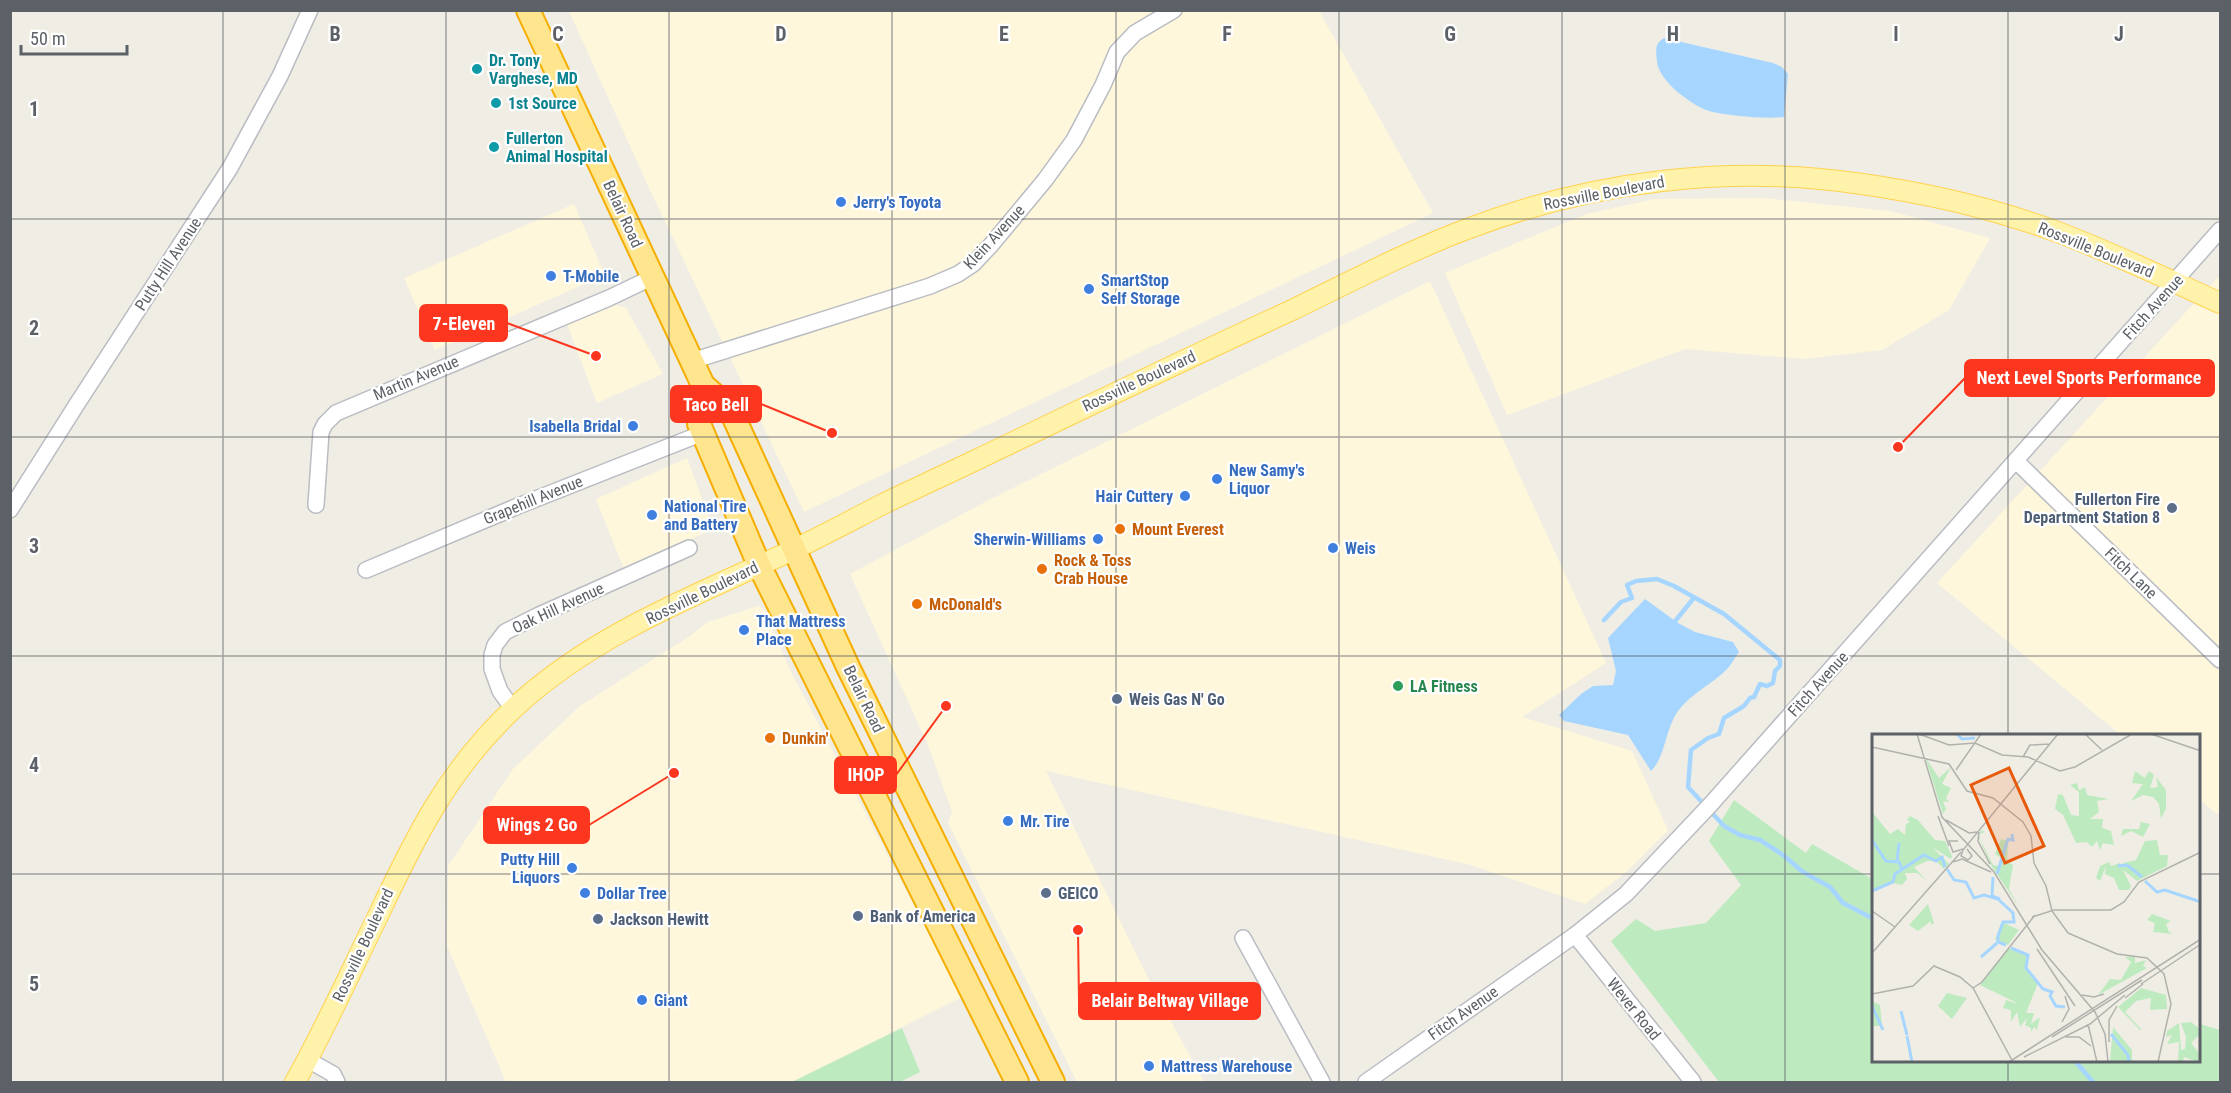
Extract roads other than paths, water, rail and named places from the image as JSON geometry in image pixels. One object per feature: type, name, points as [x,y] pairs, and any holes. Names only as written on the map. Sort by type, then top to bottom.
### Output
[{"type":"highway","name":"Belair Road","points":[[528,10],[703,385],[730,409],[848,667],[1053,1083]]},
{"type":"highway","name":"Belair Road","points":[[703,385],[699,424],[759,565],[1017,1083]]},
{"type":"main road","name":"Rossville Boulevard","points":[[296,1083],[419,830],[436,801],[460,768],[513,709],[562,669],[606,640],[709,588],[795,549],[885,503],[1143,379],[1436,241],[1493,220],[1579,195],[1628,186],[1713,177],[1786,177],[1861,183],[1944,199],[2026,222],[2093,246],[2220,303]]},
{"type":"street","name":"Putty Hill Avenue","points":[[10,510],[230,168],[275,85],[310,10]]},
{"type":"street","name":"Klein Avenue","points":[[693,361],[930,286],[958,274],[973,264],[1045,180],[1074,140],[1103,85],[1117,52],[1135,33],[1174,10]]},
{"type":"street","name":"Fitch Avenue","points":[[1370,1081],[1575,935],[1626,894],[1711,804],[2220,230]]},
{"type":"street","name":"Martin Avenue","points":[[316,505],[321,432],[325,424],[336,413],[653,277]]},
{"type":"street","name":"Grapehill Avenue","points":[[366,570],[518,506],[703,433]]},
{"type":"street","name":"Fitch Lane","points":[[2016,461],[2220,660]]},
{"type":"street","name":"Oak Hill Avenue","points":[[513,709],[500,691],[492,669],[495,645],[505,632],[689,548]]},
{"type":"street","name":"Wever Road","points":[[1575,935],[1693,1083]]},
{"type":"street","points":[[1243,938],[1322,1083]]},
{"type":"street","points":[[308,1060],[333,1074],[337,1083]]},
{"type":"water","points":[[1664,38],[1782,67],[1788,74],[1784,117],[1726,114],[1709,111],[1694,103],[1677,91],[1663,77],[1659,69],[1656,48]]},
{"type":"water","points":[[1645,599],[1678,623],[1695,632],[1733,642],[1739,652],[1728,668],[1689,699],[1678,711],[1670,726],[1660,758],[1651,771],[1628,735],[1564,721],[1559,715],[1593,686],[1613,685],[1616,671],[1608,638]]},
{"type":"waterway","points":[[1604,620],[1621,602],[1632,598],[1627,585],[1636,581],[1657,579],[1724,614],[1780,660],[1773,683],[1767,686],[1760,684],[1754,697],[1724,718],[1719,734],[1708,738],[1691,750],[1688,787],[1724,826],[1740,835],[1760,840],[1803,872],[1830,887],[1843,903],[1872,918]]},
{"type":"waterway","points":[[1672,625],[1693,599]]},
{"type":"waterway","points":[[2077,1063],[2093,1082]]},
{"type":"place","name":"Dr. Tony Varghese, MD","points":[[477,69]]},
{"type":"place","name":"1st Source","points":[[496,103]]},
{"type":"place","name":"Fullerton Animal Hospital","points":[[494,147]]},
{"type":"place","name":"Jerry's Toyota","points":[[841,202]]},
{"type":"place","name":"T-Mobile","points":[[551,276]]},
{"type":"place","name":"SmartStop Self Storage","points":[[1089,289]]},
{"type":"place","name":"7-Eleven","points":[[596,356]]},
{"type":"place","name":"Isabella Bridal","points":[[633,426]]},
{"type":"place","name":"Taco Bell","points":[[832,433]]},
{"type":"place","name":"Next Level Sports Performance","points":[[1898,447]]},
{"type":"place","name":"New Samy's Liquor","points":[[1217,479]]},
{"type":"place","name":"Hair Cuttery","points":[[1185,496]]},
{"type":"place","name":"Fullerton Fire Department Station 8","points":[[2172,508]]},
{"type":"place","name":"National Tire and Battery","points":[[652,515]]},
{"type":"place","name":"Mount Everest","points":[[1120,529]]},
{"type":"place","name":"Sherwin-Williams","points":[[1098,539]]},
{"type":"place","name":"Weis","points":[[1333,548]]},
{"type":"place","name":"Rock & Toss Crab House","points":[[1042,569]]},
{"type":"place","name":"McDonald's","points":[[917,604]]},
{"type":"place","name":"That Mattress Place","points":[[744,630]]},
{"type":"place","name":"LA Fitness","points":[[1398,686]]},
{"type":"place","name":"Weis Gas N' Go","points":[[1117,699]]},
{"type":"place","name":"IHOP","points":[[946,706]]},
{"type":"place","name":"Dunkin'","points":[[770,738]]},
{"type":"place","name":"Wings 2 Go","points":[[674,773]]},
{"type":"place","name":"Mr. Tire","points":[[1008,821]]},
{"type":"place","name":"Putty Hill Liquors","points":[[572,868]]},
{"type":"place","name":"Dollar Tree","points":[[585,893]]},
{"type":"place","name":"GEICO","points":[[1046,893]]},
{"type":"place","name":"Bank of America","points":[[858,916]]},
{"type":"place","name":"Jackson Hewitt","points":[[598,919]]},
{"type":"place","name":"Belair Beltway Village","points":[[1078,930]]},
{"type":"place","name":"Giant","points":[[642,1000]]},
{"type":"place","name":"Mattress Warehouse","points":[[1149,1066]]}]
